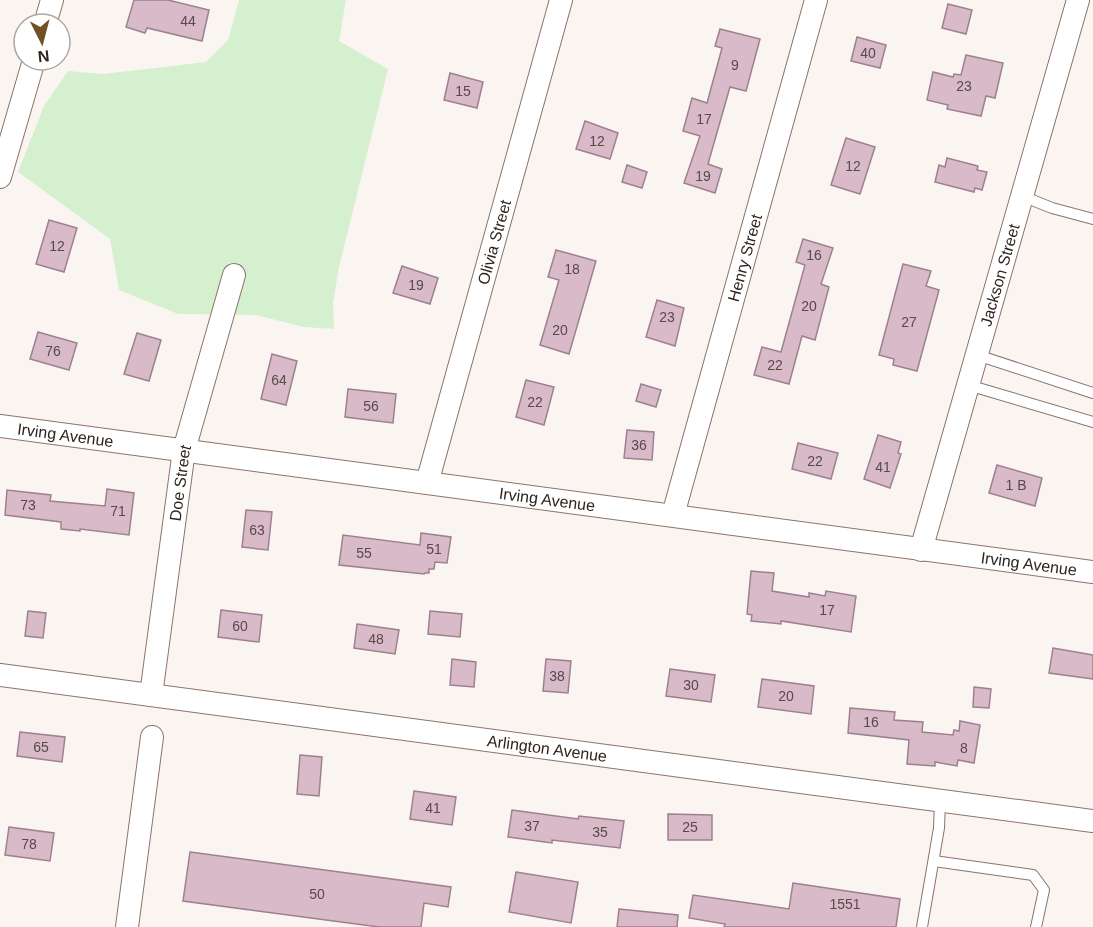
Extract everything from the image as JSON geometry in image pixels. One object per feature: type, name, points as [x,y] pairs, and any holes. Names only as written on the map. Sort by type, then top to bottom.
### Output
[{"type":"street","name":"Olivia Street","points":[[427,483],[561,0]]},
{"type":"street","name":"Henry Street","points":[[673,515],[816,0]]},
{"type":"street","name":"Jackson Street","points":[[921,550],[1078,0]]},
{"type":"street","points":[[0,177],[31,72]]},
{"type":"street","name":"Doe Street","points":[[151,695],[184,450],[234,275]]},
{"type":"street","name":"Irving Avenue","points":[[0,426],[1093,572]]},
{"type":"street","name":"Arlington Avenue","points":[[0,675],[1093,821]]},
{"type":"street","points":[[126,927],[152,737]]},
{"type":"lane","points":[[1022,196],[1052,208],[1093,219]]},
{"type":"lane","points":[[977,355],[1093,393]]},
{"type":"lane","points":[[968,386],[1093,422]]},
{"type":"lane","points":[[922,927],[939,828],[940,801]]},
{"type":"lane","points":[[934,861],[1033,875],[1044,890],[1036,927]]},
{"type":"green space","points":[[239,0],[346,0],[339,41],[388,69],[339,267],[333,303],[334,329],[304,327],[256,315],[178,314],[119,290],[110,239],[18,172],[44,106],[67,72],[103,74],[206,62],[228,40]]},
{"type":"building","points":[[134,0],[168,0],[209,10],[202,41],[147,28],[145,33],[126,27]]},
{"type":"building","points":[[948,4],[972,10],[966,34],[942,28]]},
{"type":"building","points":[[720,29],[760,39],[746,91],[730,87],[708,164],[722,169],[715,193],[684,183],[700,136],[683,131],[692,98],[707,103],[722,48],[715,46]]},
{"type":"building","points":[[857,37],[886,45],[880,68],[851,61]]},
{"type":"building","points":[[966,55],[1003,63],[995,98],[986,96],[981,116],[947,109],[948,105],[927,100],[933,72],[953,77],[954,74],[961,75]]},
{"type":"building","points":[[450,73],[483,82],[477,108],[444,100]]},
{"type":"building","points":[[585,121],[618,133],[610,159],[576,149]]},
{"type":"building","points":[[846,138],[875,147],[860,194],[831,185]]},
{"type":"building","points":[[947,158],[978,166],[977,170],[987,172],[982,190],[975,188],[974,192],[935,182],[939,165],[945,167]]},
{"type":"building","points":[[627,165],[647,172],[642,188],[622,182]]},
{"type":"building","points":[[49,220],[77,228],[64,272],[36,264]]},
{"type":"building","points":[[803,239],[833,248],[821,284],[829,287],[815,340],[802,336],[789,384],[754,375],[762,347],[781,352],[805,265],[796,262]]},
{"type":"building","points":[[556,250],[596,261],[569,354],[540,345],[559,280],[548,277]]},
{"type":"building","points":[[903,264],[931,271],[926,286],[939,290],[917,371],[893,365],[894,359],[879,355]]},
{"type":"building","points":[[402,266],[438,278],[430,304],[393,293]]},
{"type":"building","points":[[657,300],[684,308],[675,346],[646,337]]},
{"type":"building","points":[[38,332],[77,343],[69,370],[30,359]]},
{"type":"building","points":[[137,333],[161,340],[149,381],[124,374]]},
{"type":"building","points":[[272,354],[297,361],[286,405],[261,399]]},
{"type":"building","points":[[526,380],[554,387],[544,425],[516,417]]},
{"type":"building","points":[[641,384],[661,390],[656,407],[636,401]]},
{"type":"building","points":[[348,389],[396,394],[393,423],[345,417]]},
{"type":"building","points":[[627,430],[654,432],[652,460],[624,458]]},
{"type":"building","points":[[878,435],[901,442],[898,453],[901,454],[890,488],[864,479]]},
{"type":"building","points":[[798,443],[838,453],[831,479],[792,469]]},
{"type":"building","points":[[997,465],[1042,478],[1035,506],[989,493]]},
{"type":"building","points":[[107,489],[134,493],[129,535],[61,529],[61,522],[5,515],[7,490],[51,495],[50,501],[105,506]]},
{"type":"building","points":[[246,510],[272,512],[268,550],[242,547]]},
{"type":"building","points":[[421,533],[451,537],[447,563],[435,562],[434,569],[429,569],[429,573],[339,565],[343,535],[420,545]]},
{"type":"building","points":[[751,571],[774,573],[772,591],[809,597],[809,593],[825,596],[826,591],[856,596],[851,632],[781,621],[781,624],[751,621],[752,615],[747,614]]},
{"type":"building","points":[[221,610],[262,615],[259,642],[218,637]]},
{"type":"building","points":[[28,611],[46,613],[43,638],[25,636]]},
{"type":"building","points":[[430,611],[462,614],[460,637],[428,634]]},
{"type":"building","points":[[357,624],[399,630],[395,654],[354,648]]},
{"type":"building","points":[[1053,648],[1093,655],[1093,679],[1049,673]]},
{"type":"building","points":[[452,659],[476,662],[474,687],[450,685]]},
{"type":"building","points":[[546,659],[571,661],[568,693],[543,691]]},
{"type":"building","points":[[670,669],[715,675],[711,702],[666,696]]},
{"type":"building","points":[[762,679],[814,686],[811,714],[758,707]]},
{"type":"building","points":[[974,687],[991,689],[989,708],[973,707]]},
{"type":"building","points":[[850,708],[895,712],[894,720],[923,722],[922,732],[953,735],[954,730],[959,731],[960,721],[980,725],[974,763],[958,760],[957,766],[935,762],[935,766],[907,764],[909,740],[848,733]]},
{"type":"building","points":[[20,732],[65,737],[62,762],[17,756]]},
{"type":"building","points":[[300,755],[322,757],[319,796],[297,794]]},
{"type":"building","points":[[414,791],[456,797],[452,825],[410,819]]},
{"type":"building","points":[[512,810],[578,819],[579,816],[624,821],[620,848],[508,837]]},
{"type":"building","points":[[668,814],[712,815],[712,840],[668,840]]},
{"type":"building","points":[[9,827],[54,833],[50,861],[5,855]]},
{"type":"building","points":[[190,852],[451,887],[448,907],[424,903],[421,927],[379,927],[183,901]]},
{"type":"building","points":[[516,872],[578,882],[571,923],[509,912]]},
{"type":"building","points":[[793,883],[900,899],[896,927],[724,927],[725,924],[689,918],[693,895],[789,909]]},
{"type":"building","points":[[619,909],[678,915],[677,927],[617,927]]}]
